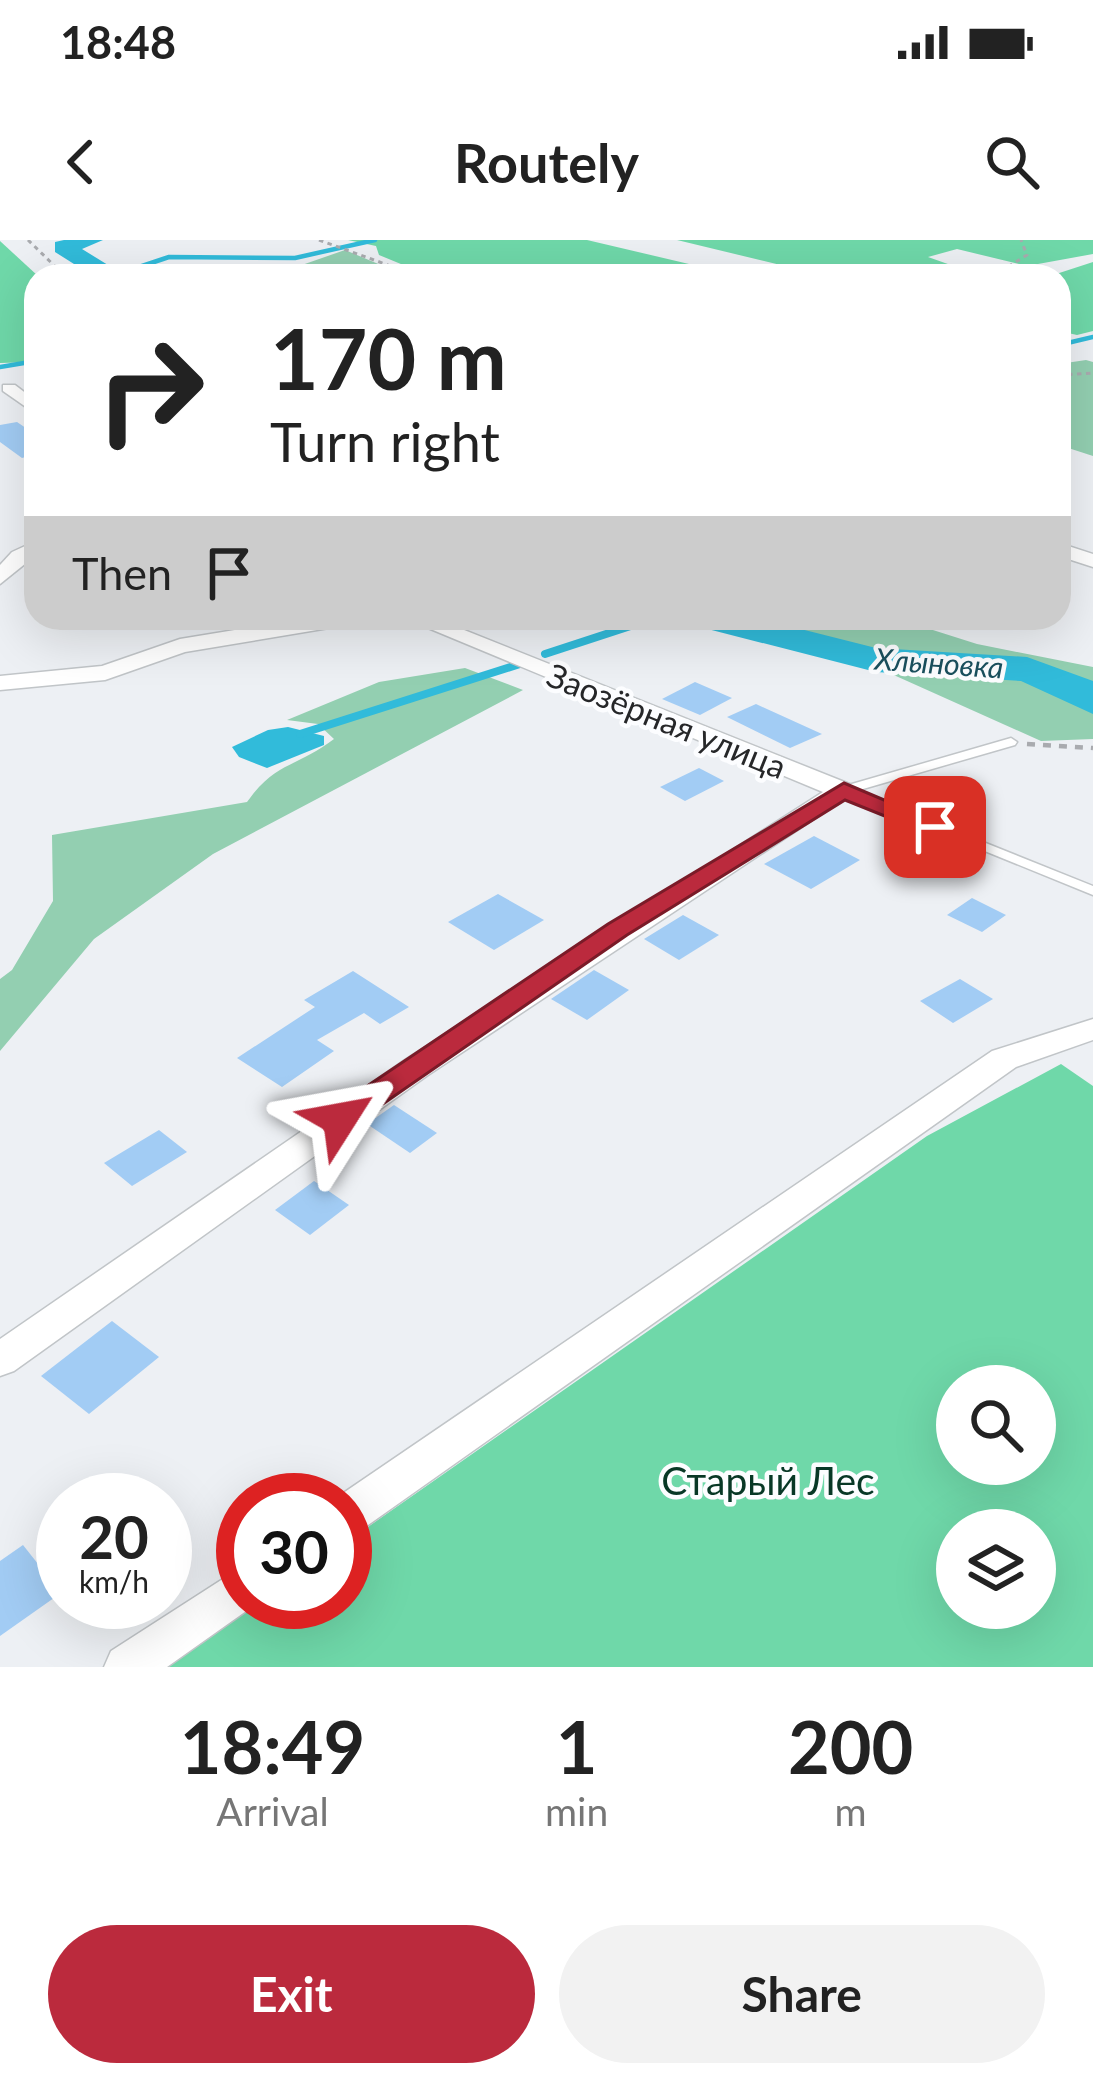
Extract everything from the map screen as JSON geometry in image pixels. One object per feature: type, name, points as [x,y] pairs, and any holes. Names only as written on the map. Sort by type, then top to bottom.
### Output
[{"type":"street","points":[[9,388],[24,400]]},
{"type":"street","points":[[0,578],[24,552]]},
{"type":"street","points":[[0,683],[105,673],[180,646],[275,630]]},
{"type":"street","name":"Заозёрная улица","points":[[445,630],[844,790]]},
{"type":"street","name":"Заозёрная улица","points":[[0,1360],[261,1173],[617,929],[844,790]]},
{"type":"street","points":[[372,1497],[1004,1059],[1093,1029]]},
{"type":"street","points":[[128,1667],[216,1606]]},
{"type":"lane","points":[[844,790],[1011,742]]},
{"type":"lane","points":[[844,790],[1093,891]]},
{"type":"path","points":[[28,240],[53,264]]},
{"type":"path","points":[[320,240],[385,264]]},
{"type":"path","points":[[1012,264],[1027,255],[1021,240]]},
{"type":"path","points":[[1011,742],[1093,748]]},
{"type":"green space","points":[[348,240],[587,240],[689,264],[401,264],[379,255],[376,246]]},
{"type":"green space","points":[[677,240],[1093,240],[1093,254],[1038,264],[957,249],[928,257],[948,264],[776,264]]},
{"type":"green space","points":[[0,241],[25,264],[24,362],[0,363]]},
{"type":"green space","points":[[345,250],[378,264],[305,264]]},
{"type":"green space","points":[[1093,262],[1093,331],[1077,335],[1071,334],[1071,269]]},
{"type":"green space","points":[[1071,362],[1093,362],[1093,456],[1071,449]]},
{"type":"green space","points":[[752,630],[933,630],[977,644],[1093,667],[1093,739],[1041,741],[887,672]]},
{"type":"green space","points":[[465,668],[523,690],[213,854],[94,939],[0,1051],[0,979],[12,970],[53,901],[52,835],[247,802],[277,772],[334,739],[318,724],[287,720],[379,682]]},
{"type":"green space","name":"Старый Лес","points":[[1061,1064],[1093,1086],[1093,1667],[165,1667],[220,1629],[372,1629],[372,1524],[927,1136]]},
{"type":"water","points":[[288,727],[324,736],[324,745],[267,768],[239,757],[232,747],[268,730]]},
{"type":"building","points":[[17,422],[24,427],[24,457],[0,442],[0,425]]},
{"type":"building","points":[[695,682],[732,698],[700,715],[662,699]]},
{"type":"building","points":[[756,704],[822,734],[790,748],[727,717]]},
{"type":"building","points":[[699,768],[724,781],[685,801],[660,787]]},
{"type":"building","points":[[814,836],[860,860],[811,889],[764,864]]},
{"type":"building","points":[[498,894],[544,920],[494,950],[448,922]]},
{"type":"building","points":[[972,898],[1006,915],[982,932],[947,915]]},
{"type":"building","points":[[683,915],[719,935],[679,960],[644,939]]},
{"type":"building","points":[[594,970],[629,990],[587,1020],[551,999]]},
{"type":"building","points":[[353,971],[409,1007],[380,1024],[364,1013],[317,1040],[334,1051],[282,1087],[237,1058],[315,1007],[304,1000]]},
{"type":"building","points":[[960,979],[993,999],[953,1023],[920,1001]]},
{"type":"building","points":[[394,1105],[437,1133],[410,1153],[367,1124]]},
{"type":"building","points":[[159,1130],[187,1152],[132,1186],[104,1163]]},
{"type":"building","points":[[314,1181],[349,1205],[310,1235],[275,1210]]},
{"type":"building","points":[[112,1321],[159,1357],[89,1414],[41,1376]]},
{"type":"building","points":[[23,1545],[36,1561],[36,1611],[0,1636],[0,1561]]},
{"type":"waterway","name":"Хлыновка","points":[[90,264],[63,247],[92,240]]},
{"type":"waterway","points":[[148,264],[169,257],[295,258],[375,240]]},
{"type":"waterway","points":[[1071,342],[1093,337]]},
{"type":"waterway","points":[[0,367],[24,363]]},
{"type":"waterway","points":[[545,654],[618,630]]},
{"type":"waterway","name":"Хлыновка","points":[[757,630],[876,660],[1027,669],[1073,686],[1093,701]]},
{"type":"waterway","points":[[300,734],[523,663]]},
{"type":"route","points":[[340,1119],[617,929],[844,790],[935,827]]}]
